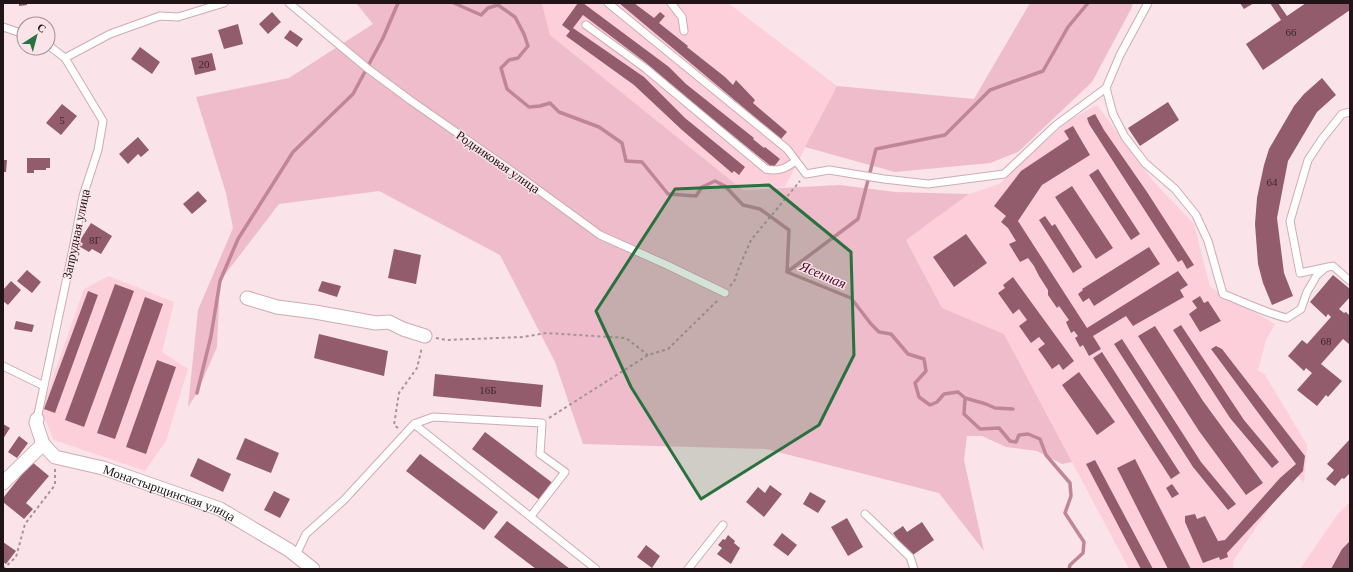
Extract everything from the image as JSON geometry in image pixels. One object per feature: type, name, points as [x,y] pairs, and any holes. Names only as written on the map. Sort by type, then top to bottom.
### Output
[{"type":"street","points":[[247,298],[277,307],[376,323],[389,322],[403,329],[425,336]]},
{"type":"street","points":[[37,420],[36,422],[43,444],[55,457]]},
{"type":"street","points":[[3,483],[43,444]]},
{"type":"street","name":"Монастырщинская улица","points":[[55,457],[104,468],[220,509],[289,550],[313,569]]},
{"type":"lane","points":[[56,51],[65,58],[110,34],[160,16],[178,17],[224,3]]},
{"type":"lane","name":"Родниковая улица","points":[[289,3],[367,68],[410,100],[526,180],[600,236],[667,265],[725,293]]},
{"type":"lane","points":[[608,3],[787,149],[806,174],[829,170],[861,176],[928,184],[1004,174],[1056,125],[1106,88],[1120,55],[1148,3]]},
{"type":"lane","points":[[671,3],[682,17],[684,31]]},
{"type":"lane","points":[[586,25],[645,68],[766,169],[775,171],[785,168],[796,161]]},
{"type":"lane","points":[[3,26],[16,31]]},
{"type":"lane","name":"Запрудная улица","points":[[37,420],[83,196],[98,150],[102,120],[65,58]]},
{"type":"lane","points":[[1106,88],[1113,114],[1125,137],[1145,163],[1175,189],[1196,215],[1208,240],[1223,294],[1253,305],[1270,314],[1287,318],[1301,309],[1310,286],[1317,275],[1325,268]]},
{"type":"lane","points":[[1350,112],[1342,114],[1322,139],[1308,160],[1290,221],[1300,273],[1333,266],[1350,281]]},
{"type":"lane","points":[[3,366],[44,386]]},
{"type":"lane","points":[[296,555],[306,534],[344,500],[414,424],[433,417],[542,423],[540,454],[565,472],[531,516]]},
{"type":"lane","points":[[414,424],[596,569]]},
{"type":"lane","points":[[865,514],[910,557],[914,569]]},
{"type":"lane","points":[[688,569],[723,525]]},
{"type":"path","points":[[542,423],[648,356],[668,349],[725,293],[734,282],[751,240],[806,174]]},
{"type":"path","points":[[404,435],[394,425],[400,393],[417,368],[425,336],[446,340],[523,337],[546,333],[626,338],[648,356]]},
{"type":"path","points":[[3,569],[16,557],[25,524],[55,485],[55,457]]},
{"type":"highlighted area","points":[[769,185],[851,252],[854,355],[819,425],[701,499],[631,387],[596,311],[675,189]]},
{"type":"shaded area","points":[[356,3],[542,3],[550,35],[743,190],[840,185],[895,192],[969,194],[906,240],[942,308],[1004,334],[1072,462],[1062,464],[1037,451],[1006,447],[982,436],[967,436],[964,460],[984,551],[939,493],[766,449],[583,444],[555,362],[500,255],[379,191],[279,204],[220,281],[217,347],[197,393],[188,407],[198,310],[233,228],[226,193],[196,97],[289,78],[373,24]]},
{"type":"shaded area","points":[[542,3],[728,3],[837,86],[785,187],[743,190],[550,35]]},
{"type":"shaded area","points":[[1030,3],[1133,3],[1092,82],[1018,152],[990,163],[895,172],[805,147],[837,86],[974,99]]},
{"type":"shaded area","points":[[1097,105],[1153,181],[1194,224],[1210,287],[1275,324],[1266,340],[1258,370],[1265,375],[1307,445],[1304,483],[1295,473],[1289,480],[1233,561],[1234,569],[1129,569],[1004,334],[942,308],[906,240],[969,194],[999,184],[1068,121]]},
{"type":"shaded area","points":[[109,276],[174,302],[162,352],[188,369],[166,441],[145,471],[54,440],[41,411],[84,289]]},
{"type":"shaded area","points":[[1350,502],[1350,569],[1300,569],[1337,515]]},
{"type":"building","points":[[19,3],[27,3],[27,5],[19,6]]},
{"type":"building","points":[[578,3],[583,3],[669,67],[686,84],[754,138],[753,139],[764,148],[765,147],[780,159],[773,168],[645,62],[583,15],[573,28],[644,77],[685,118],[745,167],[739,175],[734,171],[732,173],[682,130],[634,85],[566,36],[570,31],[562,25]]},
{"type":"building","points":[[619,3],[634,3],[654,18],[660,12],[665,16],[659,23],[733,85],[736,80],[755,100],[753,103],[787,132],[781,139]]},
{"type":"building","points":[[1240,3],[1254,3],[1244,9]]},
{"type":"building","points":[[1270,3],[1278,3],[1287,16],[1306,3],[1350,3],[1350,10],[1263,70],[1246,44],[1281,20]]},
{"type":"building","points":[[272,12],[281,22],[268,34],[259,24]]},
{"type":"building","points":[[238,24],[243,44],[224,49],[218,30]]},
{"type":"building","points":[[290,30],[303,39],[297,47],[284,38]]},
{"type":"building","points":[[140,47],[160,62],[152,74],[131,59]]},
{"type":"building","points":[[212,53],[216,70],[195,75],[191,58]]},
{"type":"building","points":[[1322,78],[1336,95],[1317,112],[1288,161],[1277,218],[1284,273],[1293,296],[1272,305],[1263,283],[1258,264],[1255,224],[1257,198],[1264,165],[1269,149],[1294,106],[1304,94]]},
{"type":"building","points":[[1168,102],[1179,120],[1140,146],[1128,128]]},
{"type":"building","points":[[62,104],[77,116],[61,135],[46,123]]},
{"type":"building","points":[[1095,114],[1104,130],[1147,192],[1194,265],[1187,269],[1182,260],[1178,262],[1089,124],[1087,118]]},
{"type":"building","points":[[1073,126],[1090,155],[1042,185],[1018,221],[1087,328],[1178,271],[1188,285],[1180,290],[1184,297],[1133,326],[1126,316],[1093,336],[1101,349],[1089,356],[1083,345],[1080,347],[1075,338],[1078,336],[1074,331],[1071,333],[1066,322],[1069,320],[1059,306],[1057,308],[1048,295],[1048,290],[1034,266],[1028,258],[1020,262],[1009,244],[1016,241],[1008,228],[1001,222],[1006,216],[994,206],[1021,171],[1069,139],[1064,131]]},
{"type":"building","points":[[138,137],[149,150],[141,157],[138,154],[128,164],[119,154]]},
{"type":"building","points":[[27,158],[50,158],[50,168],[46,168],[46,170],[34,170],[34,173],[27,173]]},
{"type":"building","points":[[3,160],[7,160],[6,172],[3,172]]},
{"type":"building","points":[[1098,169],[1140,234],[1131,240],[1089,175]]},
{"type":"building","points":[[1072,186],[1113,248],[1096,259],[1055,197]]},
{"type":"building","points":[[198,191],[207,201],[192,214],[183,204]]},
{"type":"building","points":[[1045,216],[1052,226],[1055,224],[1082,267],[1073,273],[1039,220]]},
{"type":"building","points":[[91,223],[112,236],[101,254],[92,249],[89,252],[77,245]]},
{"type":"building","points":[[966,234],[987,263],[954,287],[933,257]]},
{"type":"building","points":[[1149,247],[1160,264],[1094,306],[1089,298],[1083,302],[1078,294],[1083,290],[1082,289]]},
{"type":"building","points":[[394,249],[421,255],[416,284],[388,278]]},
{"type":"building","points":[[27,270],[41,282],[32,293],[17,281]]},
{"type":"building","points":[[1333,275],[1350,289],[1350,297],[1339,309],[1344,313],[1346,312],[1350,316],[1350,342],[1349,344],[1343,339],[1321,364],[1342,381],[1328,397],[1326,395],[1317,406],[1297,390],[1312,373],[1306,368],[1304,371],[1288,356],[1302,340],[1307,344],[1331,317],[1328,314],[1326,317],[1310,302]]},
{"type":"building","points":[[1013,277],[1074,361],[1063,370],[1059,364],[1052,369],[1038,349],[1045,344],[1039,337],[1031,343],[1019,326],[1027,320],[1019,309],[1013,314],[998,293],[1005,288],[1003,285]]},
{"type":"building","points":[[11,281],[21,290],[8,305],[3,301],[3,290]]},
{"type":"building","points":[[322,281],[341,286],[337,297],[318,291]]},
{"type":"building","points":[[115,284],[134,291],[84,427],[65,420]]},
{"type":"building","points":[[88,291],[98,295],[55,413],[44,409]]},
{"type":"building","points":[[1200,296],[1204,303],[1208,301],[1221,321],[1200,332],[1189,314],[1197,308],[1192,301]]},
{"type":"building","points":[[145,297],[163,304],[115,439],[97,433]]},
{"type":"building","points":[[16,321],[34,325],[32,332],[14,329]]},
{"type":"building","points":[[1181,325],[1244,420],[1279,462],[1272,468],[1230,418],[1173,330]]},
{"type":"building","points":[[1155,326],[1203,401],[1263,483],[1246,495],[1199,431],[1138,336]]},
{"type":"building","points":[[319,334],[388,351],[384,376],[314,358]]},
{"type":"building","points":[[1122,339],[1201,462],[1236,504],[1228,510],[1193,467],[1114,344]]},
{"type":"building","points":[[1216,346],[1222,349],[1305,456],[1303,471],[1227,553],[1228,557],[1220,560],[1219,557],[1203,563],[1185,522],[1185,516],[1195,514],[1197,519],[1205,516],[1218,541],[1225,540],[1280,478],[1296,464],[1211,349]]},
{"type":"building","points":[[1102,352],[1180,473],[1171,479],[1093,358]]},
{"type":"building","points":[[157,360],[176,367],[146,454],[126,447]]},
{"type":"building","points":[[1079,372],[1115,422],[1097,435],[1062,385]]},
{"type":"building","points":[[435,374],[543,385],[541,407],[433,396]]},
{"type":"building","points":[[3,424],[10,428],[3,439]]},
{"type":"building","points":[[485,432],[554,484],[541,501],[472,449]]},
{"type":"building","points":[[19,436],[28,443],[17,458],[8,452]]},
{"type":"building","points":[[245,438],[279,453],[271,473],[236,459]]},
{"type":"building","points":[[1350,439],[1350,473],[1344,479],[1342,478],[1335,486],[1326,479],[1334,470],[1327,464]]},
{"type":"building","points":[[420,454],[498,512],[484,530],[406,471]]},
{"type":"building","points":[[198,458],[231,474],[223,492],[190,476]]},
{"type":"building","points":[[1135,459],[1191,569],[1168,569],[1117,468]]},
{"type":"building","points":[[1095,460],[1153,569],[1141,569],[1086,464]]},
{"type":"building","points":[[32,462],[49,476],[26,503],[33,509],[24,519],[3,502],[3,498]]},
{"type":"building","points":[[1172,484],[1179,494],[1172,498],[1166,488]]},
{"type":"building","points":[[770,485],[782,494],[764,517],[746,502],[758,487],[765,493]]},
{"type":"building","points":[[274,491],[290,499],[280,518],[264,510]]},
{"type":"building","points":[[810,492],[826,501],[818,513],[803,504]]},
{"type":"building","points":[[847,518],[863,547],[848,556],[831,527]]},
{"type":"building","points":[[507,521],[570,569],[536,569],[494,537]]},
{"type":"building","points":[[922,522],[934,540],[910,557],[893,533],[903,526],[907,532]]},
{"type":"building","points":[[782,533],[797,545],[788,556],[773,545]]},
{"type":"building","points":[[728,535],[740,548],[731,564],[717,554],[722,548],[718,545],[723,539],[725,540]]},
{"type":"building","points":[[1350,541],[1350,569],[1331,569],[1342,549]]},
{"type":"building","points":[[3,542],[16,551],[6,564],[3,562]]},
{"type":"building","points":[[646,545],[660,556],[652,568],[637,557]]},
{"type":"waterway","points":[[197,393],[211,336],[220,281],[238,239],[293,152],[353,94],[383,38],[398,3]]},
{"type":"waterway","name":"Ясенная","points":[[454,3],[481,15],[488,8],[498,5],[515,17],[524,34],[528,46],[518,58],[509,60],[501,68],[507,89],[529,107],[550,103],[559,112],[599,127],[622,143],[626,161],[642,162],[668,194],[696,196],[702,187],[715,181],[725,186],[743,205],[760,209],[789,230],[787,272],[851,298],[879,332],[891,334],[908,354],[924,359],[926,371],[915,383],[919,397],[930,405],[937,402],[944,394],[958,392],[965,398],[964,414],[980,429],[999,428],[1010,441],[1016,442],[1019,435],[1028,434],[1040,439],[1046,455],[1070,483],[1071,496],[1065,513],[1084,542],[1083,553],[1070,565],[1069,569]]},
{"type":"waterway","points":[[787,272],[858,219],[876,149],[945,135],[990,90],[1043,71],[1068,27],[1088,3]]},
{"type":"waterway","points":[[965,398],[995,408],[1013,409]]}]
